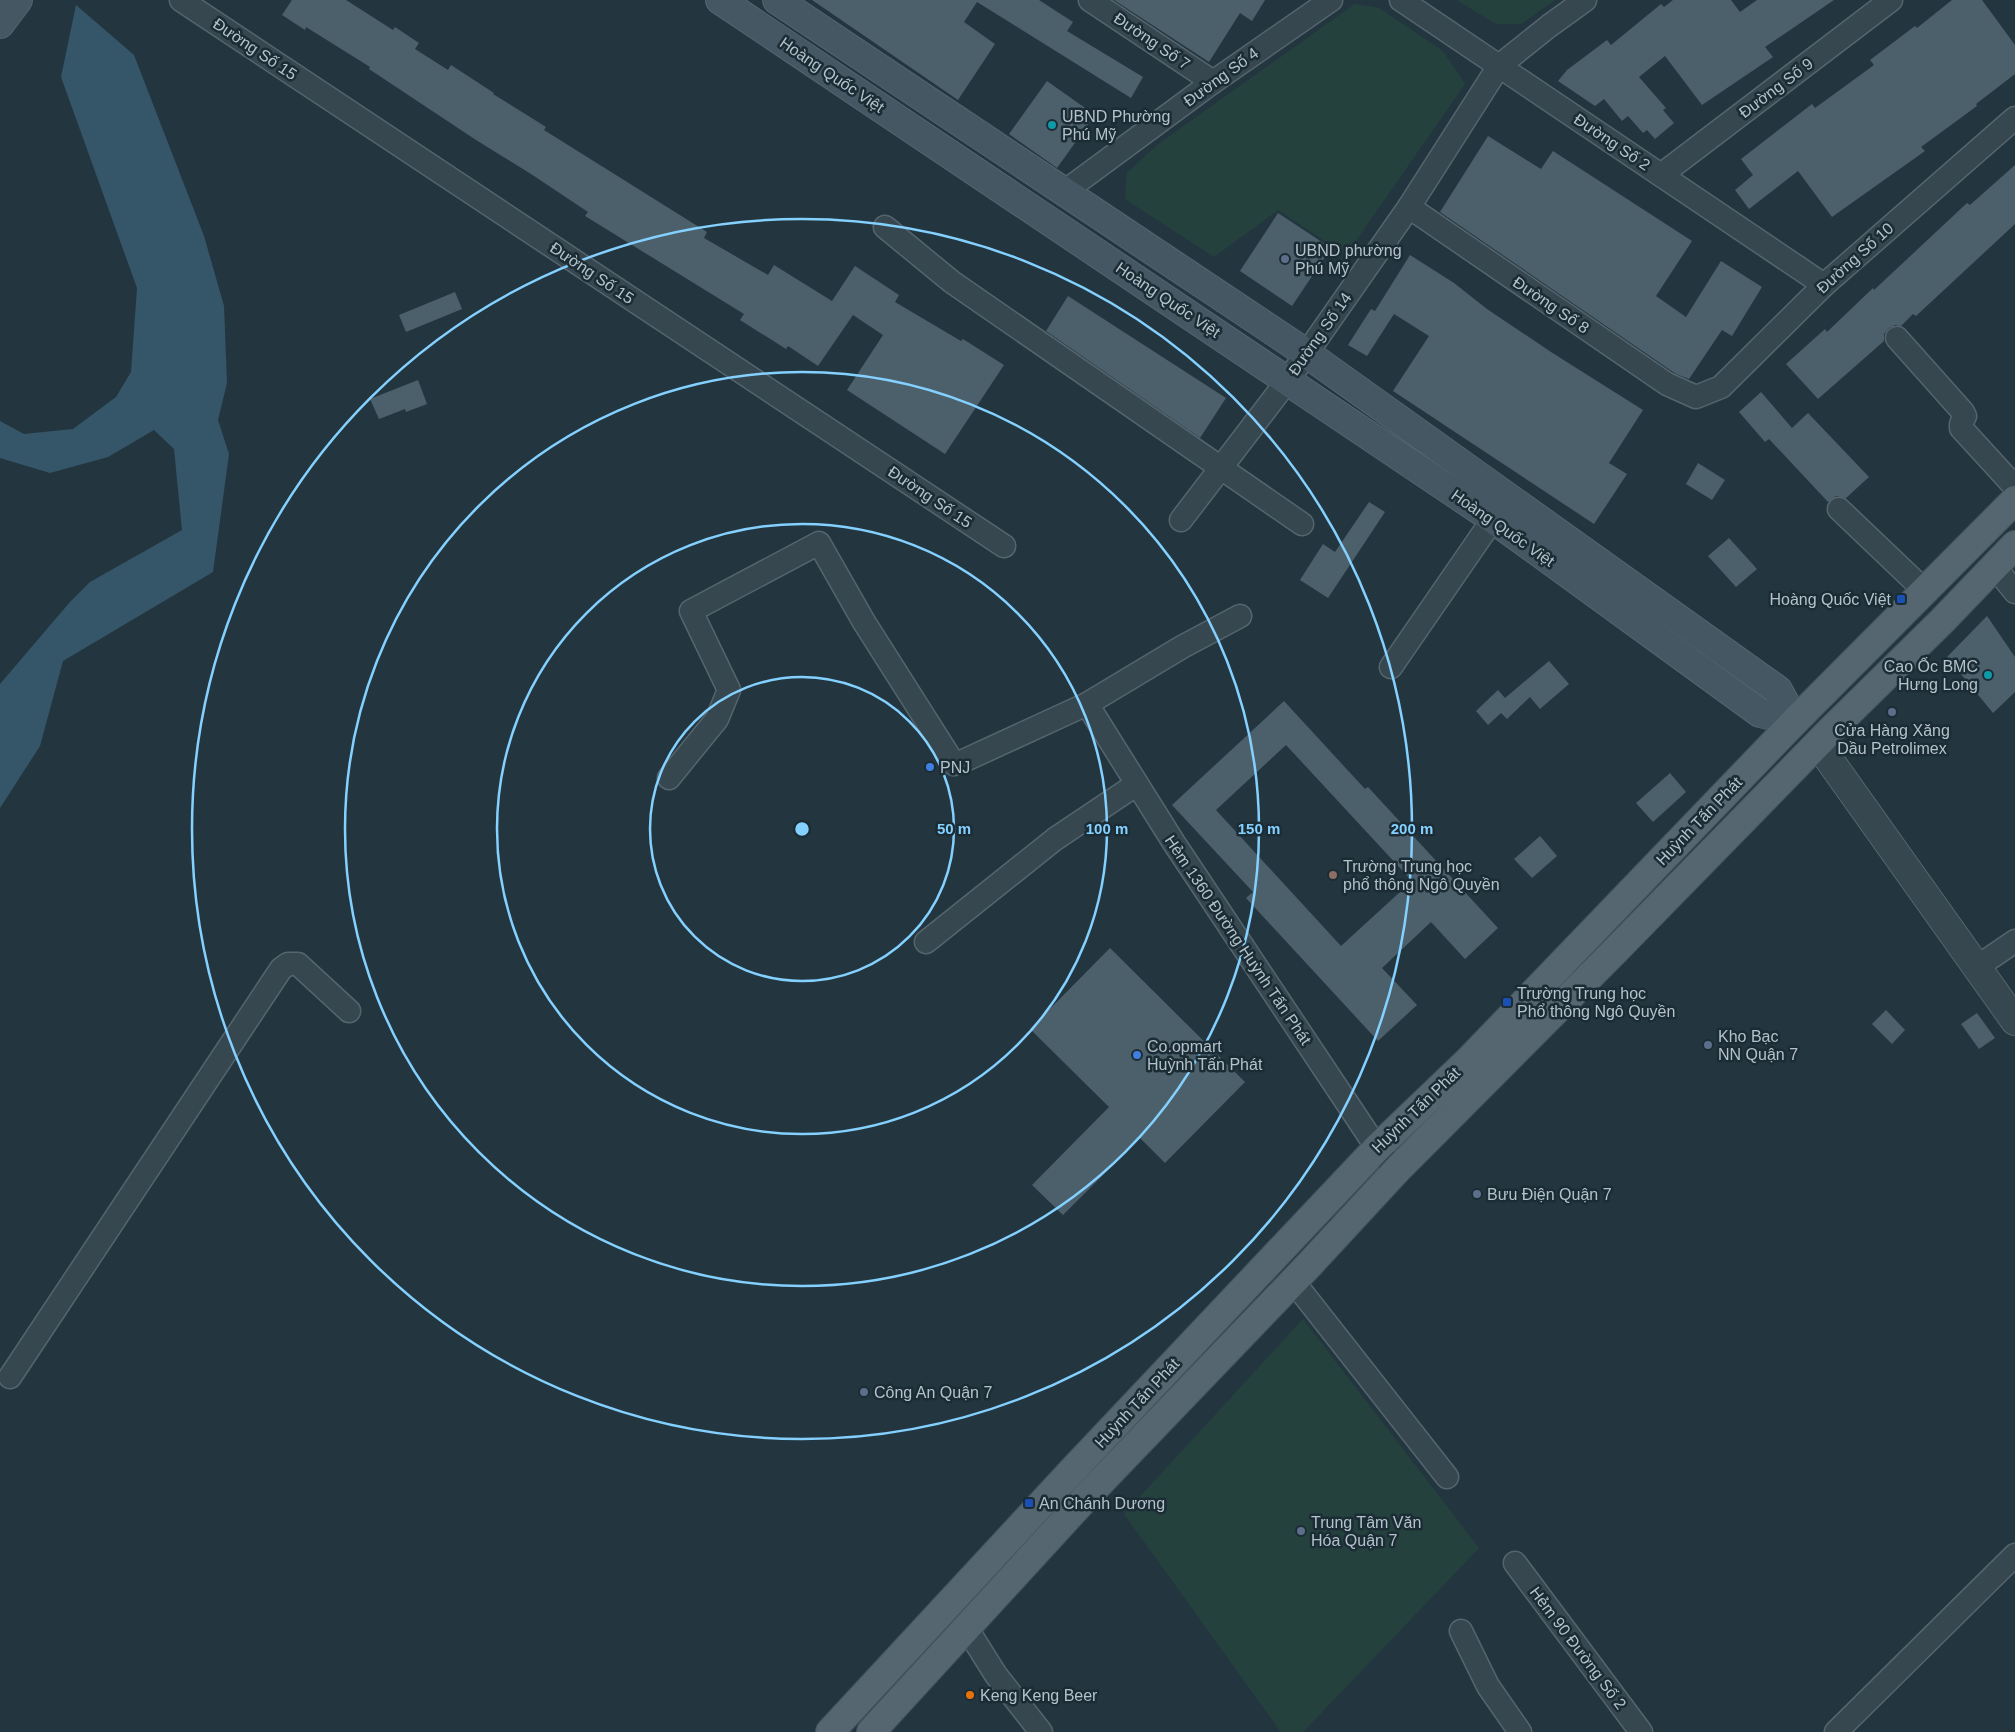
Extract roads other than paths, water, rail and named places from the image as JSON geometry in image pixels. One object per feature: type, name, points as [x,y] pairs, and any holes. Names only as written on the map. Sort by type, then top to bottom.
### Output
[{"type":"main road","points":[[0,24],[18,0]]},
{"type":"main road","name":"Hoàng Quốc Việt","points":[[720,0],[1494,519],[1760,713],[1795,722]]},
{"type":"main road","name":"Hoàng Quốc Việt","points":[[777,0],[1306,353],[1778,690],[1795,722]]},
{"type":"main road","name":"Huỳnh Tấn Phát","points":[[830,1732],[1071,1472],[1377,1148],[1471,1058],[1795,722],[2015,500]]},
{"type":"main road","name":"Huỳnh Tấn Phát","points":[[871,1732],[1091,1492],[1294,1281],[1396,1171],[2015,545]]},
{"type":"main road","points":[[1795,722],[1818,744]]},
{"type":"street","name":"Đường Số 15","points":[[181,0],[1004,546]]},
{"type":"street","name":"Đường Số 7","points":[[1090,0],[1213,82]]},
{"type":"street","name":"Đường Số 4","points":[[1064,192],[1213,82],[1331,0]]},
{"type":"street","name":"Đường Số 2","points":[[1401,0],[1824,285]]},
{"type":"street","name":"Đường Số 14","points":[[1181,520],[1288,380],[1409,207],[1500,66],[1549,26],[1585,0]]},
{"type":"street","name":"Đường Số 9","points":[[1661,176],[1891,0]]},
{"type":"street","name":"Đường Số 10","points":[[1696,397],[1721,387],[1824,285],[2015,118]]},
{"type":"street","name":"Đường Số 8","points":[[1409,207],[1667,384],[1696,397]]},
{"type":"street","points":[[885,227],[960,287],[1302,524]]},
{"type":"street","points":[[1897,338],[1964,412],[1965,416],[1960,426],[1961,428],[2015,487]]},
{"type":"street","points":[[1839,510],[1925,591]]},
{"type":"street","points":[[1391,667],[1494,519]]},
{"type":"street","points":[[669,778],[717,719],[728,690],[691,611],[820,543],[864,622],[954,764],[1087,704],[1240,616]]},
{"type":"street","points":[[1994,566],[2015,592]]},
{"type":"street","name":"Hẻm 1360 Đường Huỳnh Tấn Phát","points":[[1087,704],[1174,843],[1377,1148],[1396,1171]]},
{"type":"street","points":[[1818,744],[2015,1021]]},
{"type":"street","points":[[926,942],[1055,840],[1136,784]]},
{"type":"street","points":[[1977,967],[2015,940]]},
{"type":"street","points":[[10,1377],[281,969],[288,964],[298,964],[349,1011]]},
{"type":"street","points":[[1294,1281],[1447,1477]]},
{"type":"street","points":[[1836,1732],[2015,1555]]},
{"type":"street","name":"Hẻm 90 Đường Số 2","points":[[1515,1564],[1641,1732]]},
{"type":"street","points":[[966,1627],[996,1675],[1041,1732]]},
{"type":"street","points":[[1461,1631],[1488,1686],[1520,1732]]},
{"type":"water","points":[[76,5],[134,55],[204,236],[224,306],[227,383],[218,420],[229,454],[213,572],[63,661],[40,746],[0,808],[0,684],[70,602],[90,582],[182,530],[174,449],[154,430],[108,457],[50,473],[0,458],[0,421],[24,434],[73,429],[116,397],[131,372],[137,288],[61,77]]},
{"type":"place","name":"UBND Phường Phú Mỹ","points":[[1052,125]]},
{"type":"place","name":"UBND phường Phú Mỹ","points":[[1285,259]]},
{"type":"place","name":"Hoàng Quốc Việt","points":[[1901,599]]},
{"type":"place","name":"Cao Ốc BMC Hưng Long","points":[[1988,675]]},
{"type":"place","name":"Cửa Hàng Xăng Dầu Petrolimex","points":[[1892,712]]},
{"type":"place","name":"PNJ","points":[[930,767]]},
{"type":"place","name":"Trường Trung học phổ thông Ngô Quyền","points":[[1333,875]]},
{"type":"place","name":"Trường Trung học Phổ thông Ngô Quyền","points":[[1507,1002]]},
{"type":"place","name":"Kho Bạc NN Quận 7","points":[[1708,1045]]},
{"type":"place","name":"Co.opmart Huỳnh Tấn Phát","points":[[1137,1055]]},
{"type":"place","name":"Bưu Điện Quận 7","points":[[1477,1194]]},
{"type":"place","name":"Công An Quận 7","points":[[864,1392]]},
{"type":"place","name":"An Chánh Dương","points":[[1029,1503]]},
{"type":"place","name":"Trung Tâm Văn Hóa Quận 7","points":[[1301,1531]]},
{"type":"place","name":"Keng Keng Beer","points":[[970,1695]]}]
